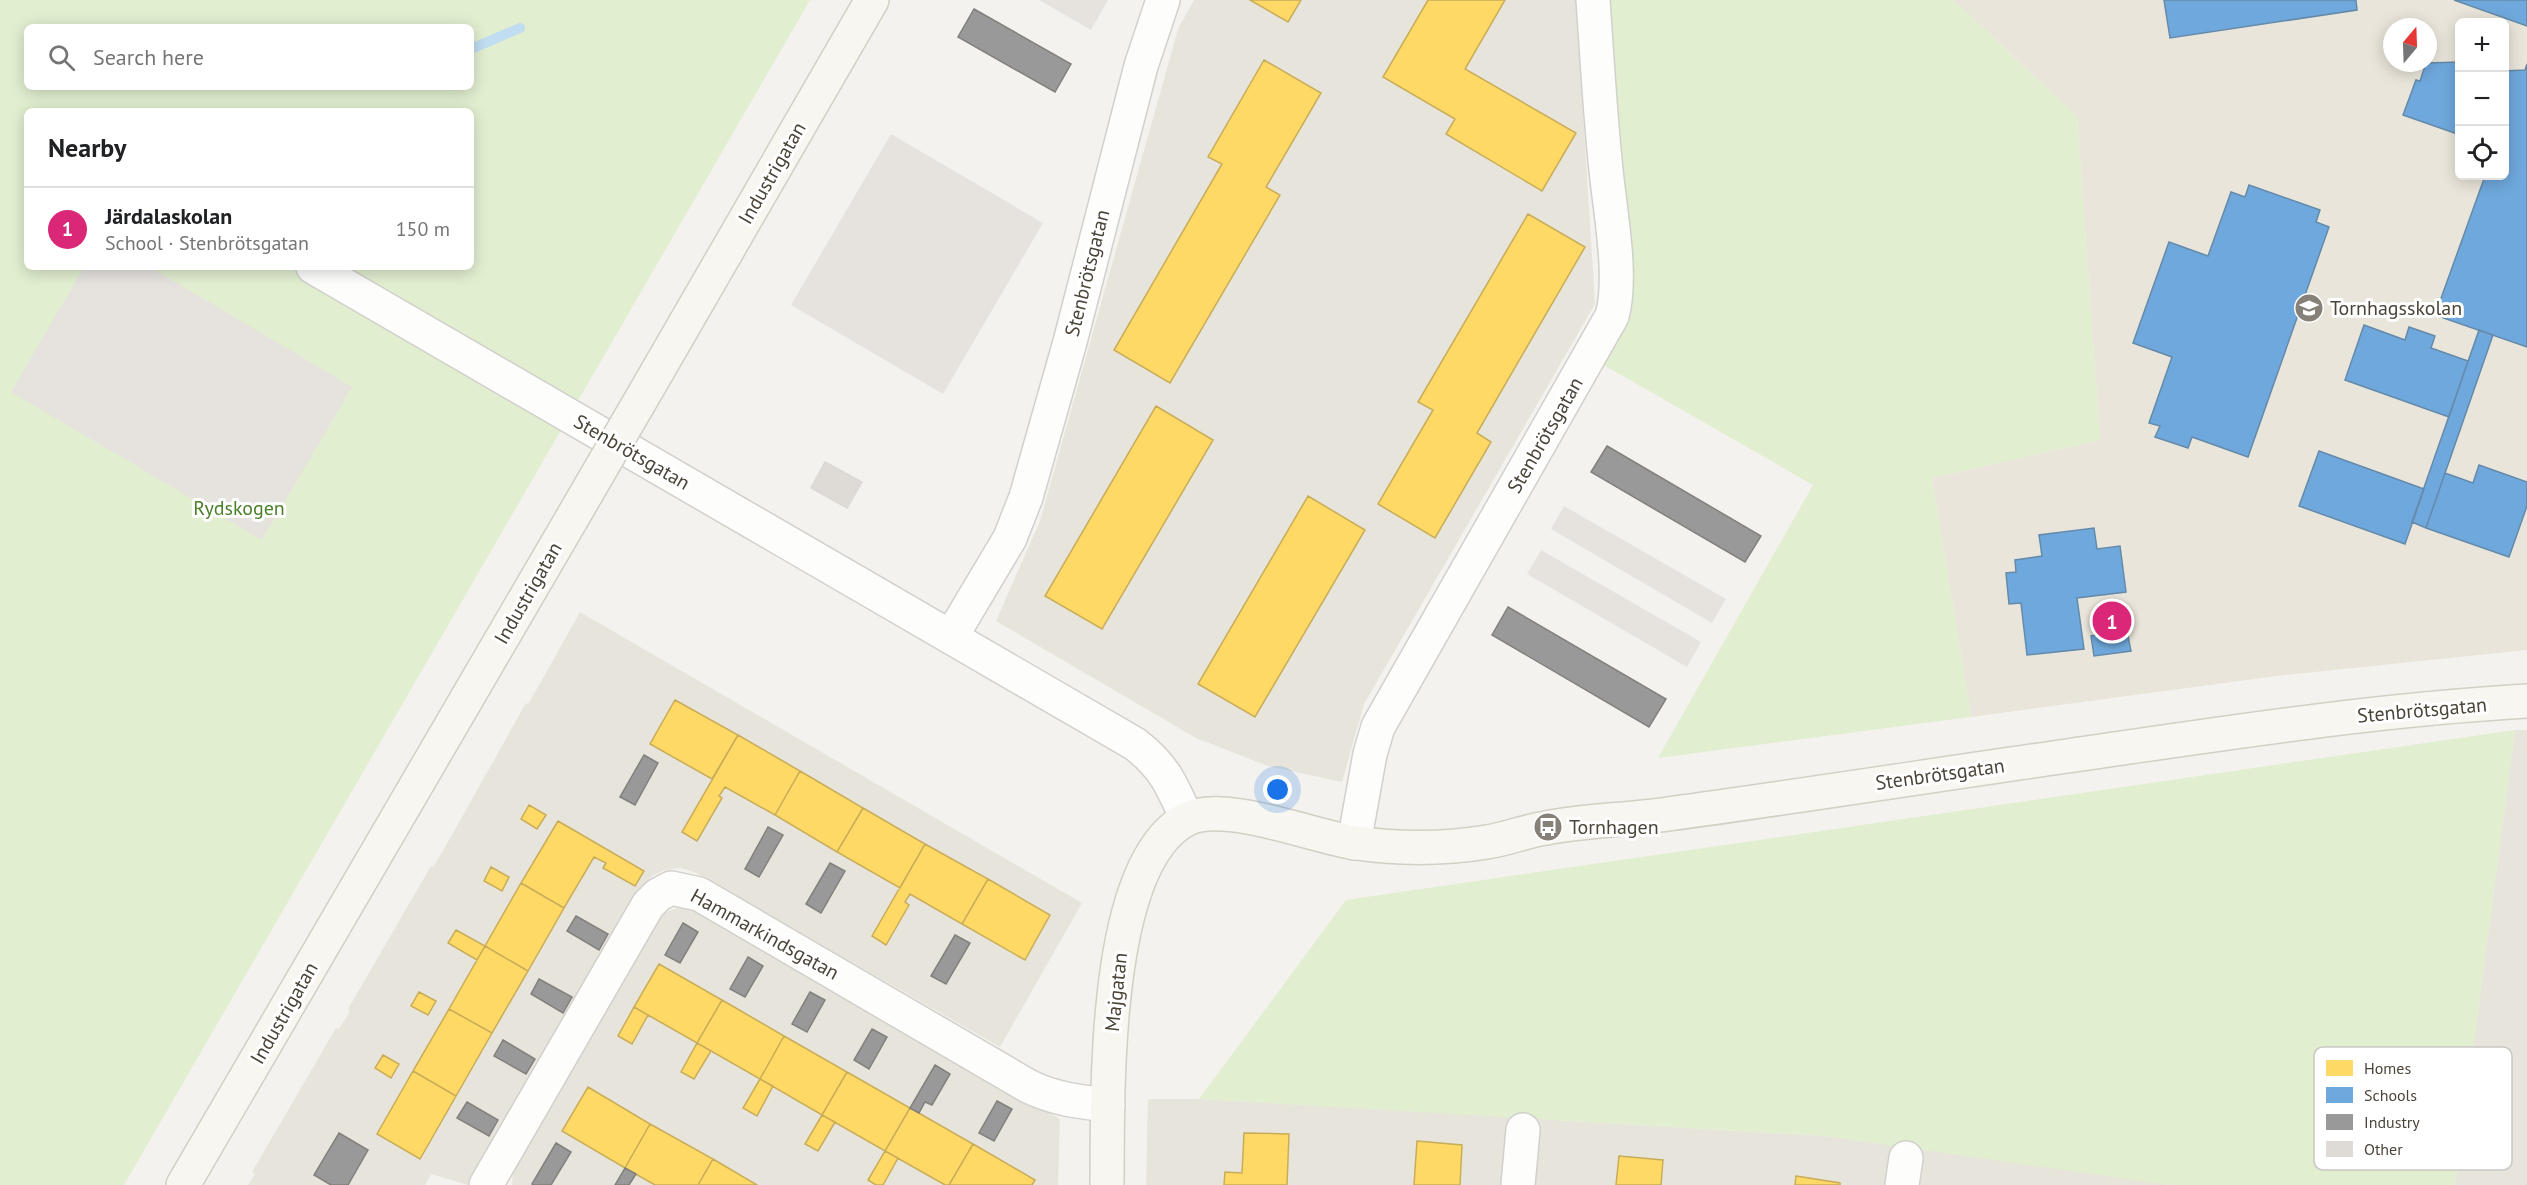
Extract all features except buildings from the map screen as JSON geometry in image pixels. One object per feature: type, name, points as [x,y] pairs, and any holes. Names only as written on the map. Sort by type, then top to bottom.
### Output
[{"type":"street","name":"Industrigatan","points":[[183,1185],[872,0]]},
{"type":"street","name":"Stenbrötsgatan","points":[[951,638],[1010,538],[1026,497],[1070,342],[1141,66],[1163,0]]},
{"type":"street","name":"Stenbrötsgatan","points":[[1354,843],[1370,754],[1378,727],[1612,316],[1615,305],[1615,276],[1593,0]]},
{"type":"street","name":"Stenbrötsgatan","points":[[318,270],[1087,715],[1149,754],[1165,772],[1187,819],[1212,813],[1235,815],[1354,843],[1398,847],[1488,842],[1548,827],[1668,814],[2295,723],[2430,707],[2527,701]]},
{"type":"street","name":"Majgatan","points":[[1107,1185],[1111,1019],[1124,930],[1142,876],[1154,851],[1166,836],[1187,819]]},
{"type":"street","name":"Hammarkindsgatan","points":[[486,1185],[648,905],[658,895],[671,888],[699,894],[1028,1086],[1066,1100],[1108,1105]]},
{"type":"street","points":[[1518,1185],[1523,1130]]},
{"type":"shaded area","points":[[1039,0],[1108,0],[1091,30]]},
{"type":"shaded area","points":[[1194,0],[1576,0],[1595,304],[1364,704],[1342,782],[1268,766],[1196,738],[996,621],[1040,521],[1178,29]]},
{"type":"shaded area","name":"Tornhagsskolan","points":[[1953,0],[2527,0],[2527,650],[2277,676],[1971,717],[1932,478],[2100,440],[2077,116]]},
{"type":"shaded area","points":[[891,134],[1043,223],[943,394],[791,305]]},
{"type":"shaded area","points":[[82,270],[155,270],[352,387],[262,540],[11,392]]},
{"type":"shaded area","points":[[1564,506],[1726,599],[1712,623],[1551,529]]},
{"type":"shaded area","points":[[1541,550],[1701,642],[1687,667],[1527,574]]},
{"type":"shaded area","points":[[580,612],[1082,903],[1000,1047],[696,873],[681,868],[664,870],[652,876],[634,899],[468,1185],[431,1174],[425,1185],[248,1185],[255,1174],[252,1172],[336,1028],[339,1029],[350,1011],[348,1009],[431,866],[433,867],[444,849]]},
{"type":"shaded area","points":[[2515,730],[2527,730],[2527,1185],[2455,1185],[2457,1170],[2512,1170],[2512,1047],[2473,1047]]},
{"type":"shaded area","points":[[681,906],[692,907],[704,913],[1060,1119],[1058,1185],[512,1185],[513,1172],[518,1162],[660,915]]},
{"type":"shaded area","points":[[1148,1099],[1199,1099],[1518,1117],[1511,1185],[1146,1185]]},
{"type":"shaded area","points":[[1537,1119],[1824,1136],[1902,1146],[1896,1185],[1531,1185]]},
{"type":"shaded area","points":[[1918,1148],[2145,1180],[2170,1185],[1913,1185]]},
{"type":"green space","name":"Rydskogen","points":[[0,0],[810,0],[124,1185],[0,1185]]},
{"type":"green space","points":[[1607,0],[1953,0],[2077,116],[2100,440],[1932,478],[1971,717],[1658,758],[1813,485],[1602,364],[1631,313]]},
{"type":"green space","points":[[2515,730],[2473,1047],[2314,1047],[2314,1170],[2457,1170],[2455,1185],[2170,1185],[1824,1136],[1199,1099],[1346,900]]},
{"type":"waterway","points":[[474,48],[520,28]]},
{"type":"place","name":"Tornhagsskolan","points":[[2309,308]]},
{"type":"place","name":"Järdalaskolan","points":[[2112,621]]},
{"type":"place","name":"Tornhagen","points":[[1548,827]]}]
